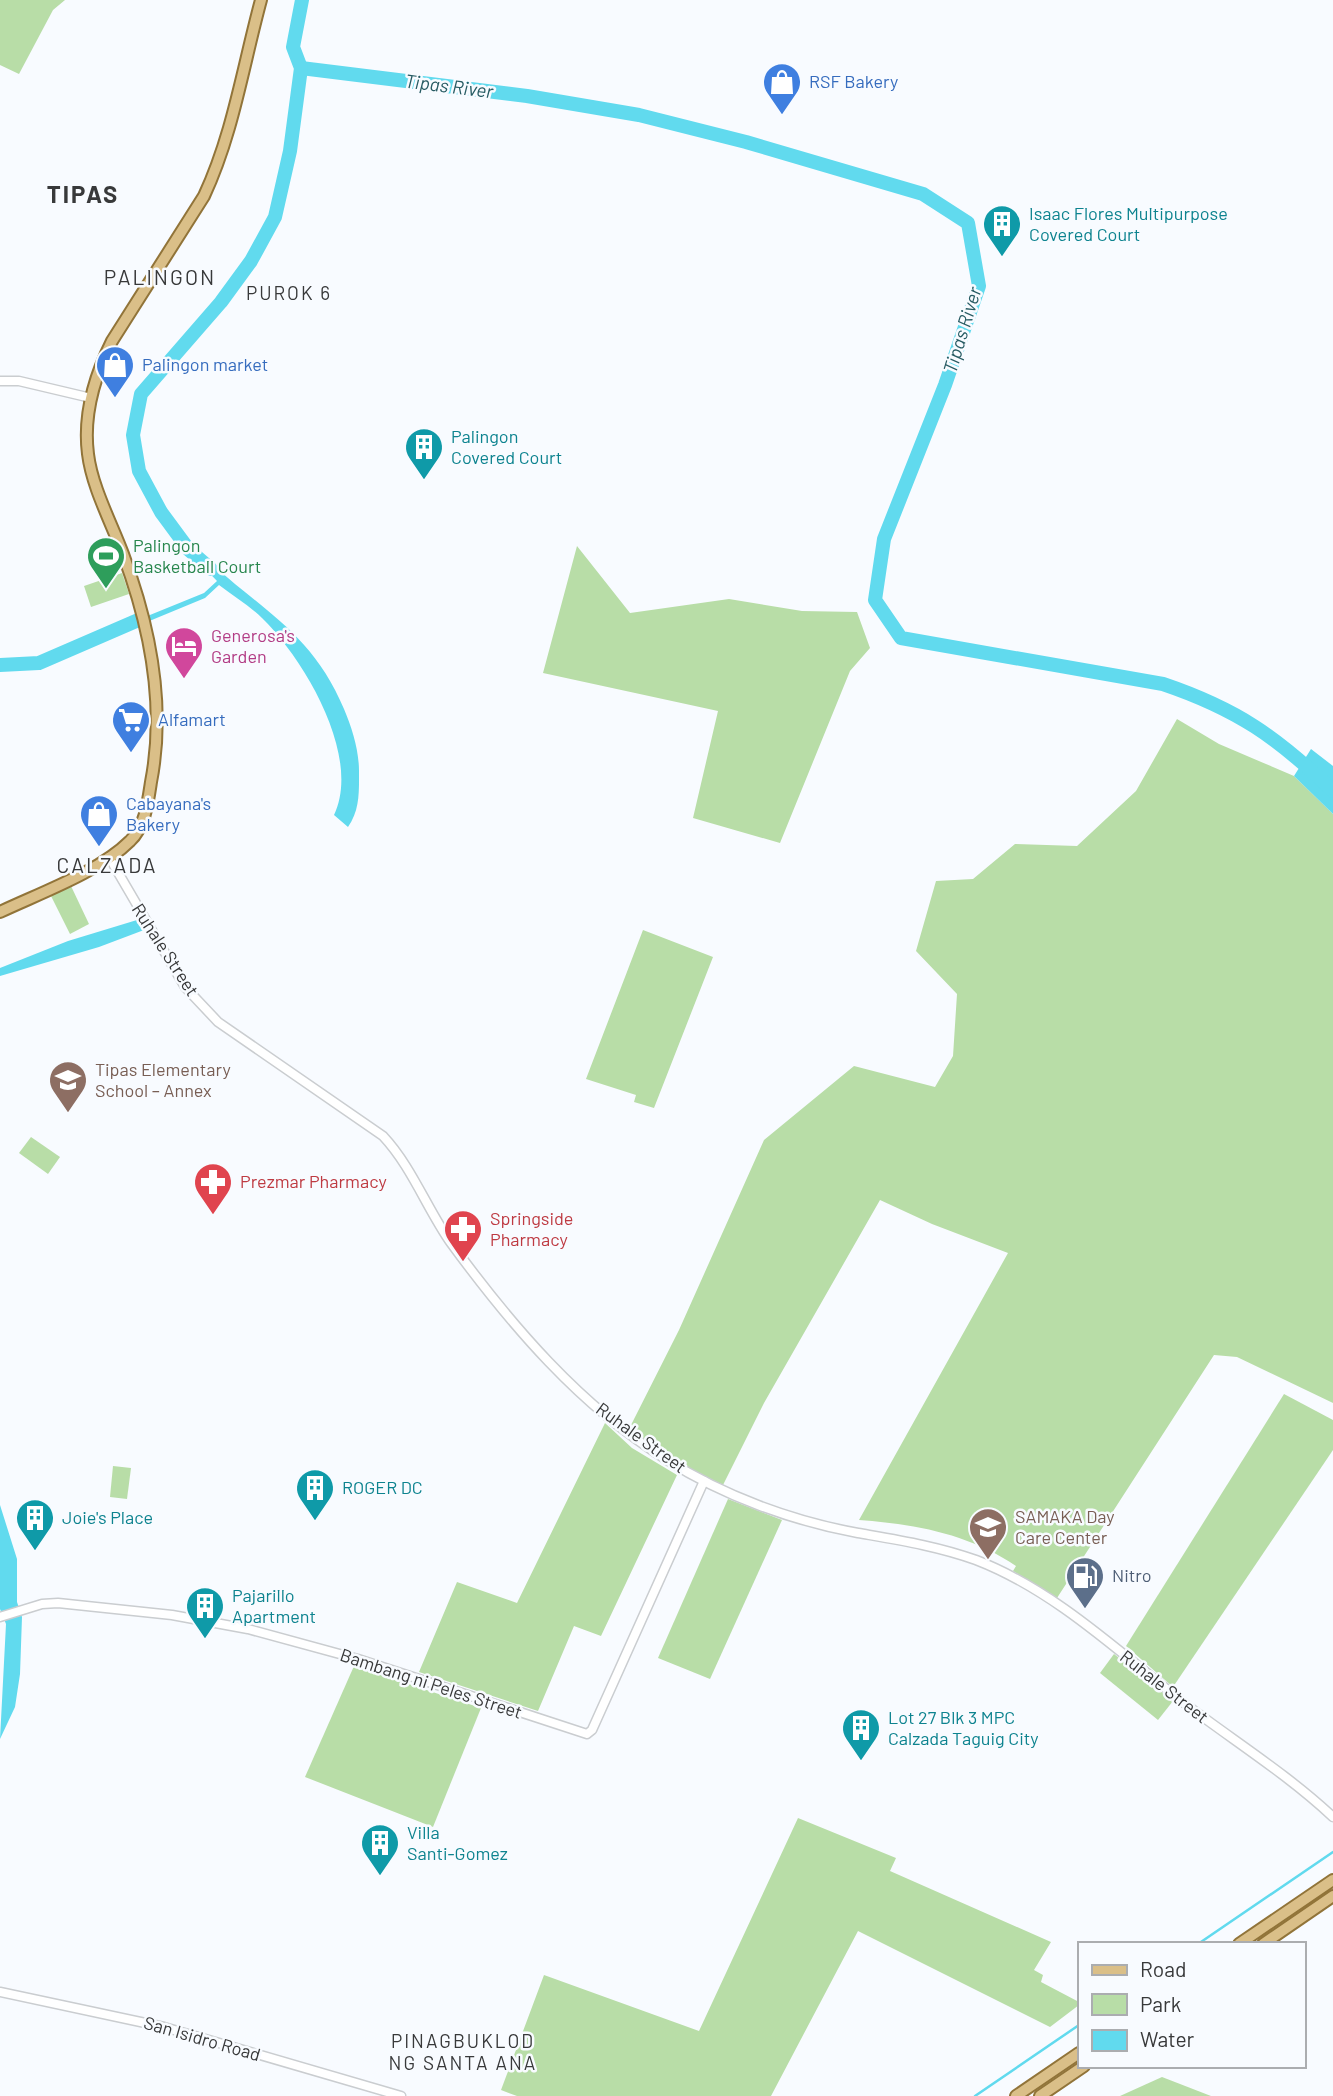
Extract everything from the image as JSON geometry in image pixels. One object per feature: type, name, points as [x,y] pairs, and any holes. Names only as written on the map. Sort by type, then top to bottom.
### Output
[{"type":"main road","points":[[0,912],[109,857],[131,841],[142,822],[154,765],[157,712],[145,623],[89,462],[91,398],[112,341],[204,196],[216,172],[227,143],[261,0]]},
{"type":"main road","points":[[1242,1942],[1333,1880]]},
{"type":"main road","points":[[1266,1942],[1333,1896]]},
{"type":"main road","points":[[1016,2096],[1078,2054]]},
{"type":"main road","points":[[1040,2096],[1081,2068]]},
{"type":"street","points":[[0,381],[19,381],[91,398]]},
{"type":"street","name":"Ruhale Street","points":[[109,857],[141,917],[185,987],[218,1023],[373,1129],[392,1146],[450,1242],[494,1302],[560,1374],[638,1440],[704,1481],[754,1503],[821,1524],[946,1550],[976,1560],[1024,1584],[1086,1626],[1232,1739],[1301,1788],[1333,1817]]},
{"type":"street","name":"Bambang ni Peles Street","points":[[1,1617],[42,1604],[67,1603],[235,1626],[358,1659],[587,1734],[592,1730],[704,1481]]},
{"type":"street","name":"San Isidro Road","points":[[0,1992],[164,2027],[401,2096]]},
{"type":"green space","points":[[0,0],[65,0],[53,10],[19,74],[0,65]]},
{"type":"green space","points":[[577,546],[630,613],[729,599],[802,611],[857,612],[870,648],[850,671],[780,843],[693,818],[718,711],[543,673]]},
{"type":"green space","name":"Palingon Basketball Court","points":[[122,573],[129,594],[91,607],[84,586]]},
{"type":"green space","points":[[1177,719],[1219,744],[1294,776],[1333,814],[1333,1403],[1237,1357],[1214,1355],[1057,1598],[1013,1571],[1016,1566],[960,1538],[901,1524],[859,1520],[1008,1253],[932,1224],[880,1200],[764,1403],[723,1485],[666,1457],[629,1429],[679,1330],[764,1140],[854,1066],[935,1087],[953,1056],[957,994],[916,951],[936,881],[973,879],[1015,844],[1077,846],[1136,791]]},
{"type":"green space","points":[[71,886],[89,924],[70,934],[51,896]]},
{"type":"green space","points":[[643,930],[713,957],[654,1108],[634,1102],[636,1095],[586,1079]]},
{"type":"green space","points":[[31,1137],[60,1157],[48,1174],[19,1153]]},
{"type":"green space","points":[[1284,1394],[1333,1420],[1333,1450],[1173,1687],[1126,1646]]},
{"type":"green space","points":[[605,1423],[632,1448],[677,1475],[601,1636],[574,1626],[538,1711],[419,1672],[457,1582],[517,1603]]},
{"type":"green space","points":[[113,1466],[131,1468],[127,1499],[110,1497]]},
{"type":"green space","points":[[728,1499],[782,1520],[710,1679],[658,1658]]},
{"type":"green space","points":[[1114,1654],[1173,1701],[1158,1720],[1100,1673]]},
{"type":"green space","points":[[354,1666],[481,1708],[433,1827],[305,1777]]},
{"type":"green space","points":[[798,1818],[896,1858],[890,1871],[1051,1942],[1034,1970],[1043,1975],[1041,1982],[1078,2001],[1078,2006],[1050,2027],[858,1931],[771,2096],[517,2096],[501,2090],[544,1975],[699,2031]]},
{"type":"green space","points":[[1162,2077],[1211,2096],[1120,2096]]},
{"type":"water","points":[[200,553],[281,622],[316,659],[331,682],[350,724],[358,755],[358,800],[348,827],[334,815],[341,791],[340,765],[335,738],[324,710],[295,658],[262,618],[219,585],[205,598],[147,622],[145,617],[204,593],[217,581],[195,558]]},
{"type":"water","points":[[1311,749],[1333,766],[1333,814],[1294,776]]},
{"type":"water","points":[[137,920],[144,930],[99,947],[0,976],[0,968],[68,941]]},
{"type":"water","points":[[0,1505],[17,1559],[17,1602],[22,1617],[20,1674],[15,1707],[0,1739],[6,1624],[0,1609]]},
{"type":"waterway","points":[[211,569],[189,550],[161,512],[139,471],[133,435],[141,394],[221,302],[251,261],[275,217],[290,151],[301,68],[293,47],[302,0]]},
{"type":"waterway","name":"Tipas River","points":[[301,68],[527,96],[639,115],[746,142],[923,194],[968,223],[979,286],[945,385],[884,539],[875,600],[901,638],[1163,684],[1213,704],[1274,740],[1333,791]]},
{"type":"waterway","points":[[0,665],[39,663],[143,618]]},
{"type":"waterway","points":[[1201,1942],[1333,1852]]},
{"type":"waterway","points":[[975,2096],[1078,2026]]},
{"type":"place","name":"RSF Bakery","points":[[782,116]]},
{"type":"place","name":"Isaac Flores Multipurpose Covered Court","points":[[1002,258]]},
{"type":"place","name":"Palingon market","points":[[115,399]]},
{"type":"place","name":"Palingon Covered Court","points":[[424,481]]},
{"type":"place","name":"Palingon Basketball Court","points":[[106,590]]},
{"type":"place","name":"Generosa's Garden","points":[[184,680]]},
{"type":"place","name":"Alfamart","points":[[131,754]]},
{"type":"place","name":"Cabayana's Bakery","points":[[99,848]]},
{"type":"place","name":"Tipas Elementary School – Annex","points":[[68,1114]]},
{"type":"place","name":"Prezmar Pharmacy","points":[[213,1216]]},
{"type":"place","name":"Springside Pharmacy","points":[[463,1263]]},
{"type":"place","name":"ROGER DC","points":[[315,1522]]},
{"type":"place","name":"Joie's Place","points":[[35,1552]]},
{"type":"place","name":"SAMAKA Day Care Center","points":[[988,1561]]},
{"type":"place","name":"Nitro","points":[[1085,1610]]},
{"type":"place","name":"Pajarillo Apartment","points":[[205,1640]]},
{"type":"place","name":"Lot 27 Blk 3 MPC Calzada Taguig City","points":[[861,1762]]},
{"type":"place","name":"Villa Santi-Gomez","points":[[380,1877]]},
{"type":"district","name":"TIPAS","points":[[83,195]]},
{"type":"district","name":"PALINGON","points":[[160,278]]},
{"type":"district","name":"PUROK 6","points":[[289,293]]},
{"type":"district","name":"CALZADA","points":[[107,866]]},
{"type":"district","name":"PINAGBUKLOD NG SANTA ANA","points":[[463,2052]]}]
